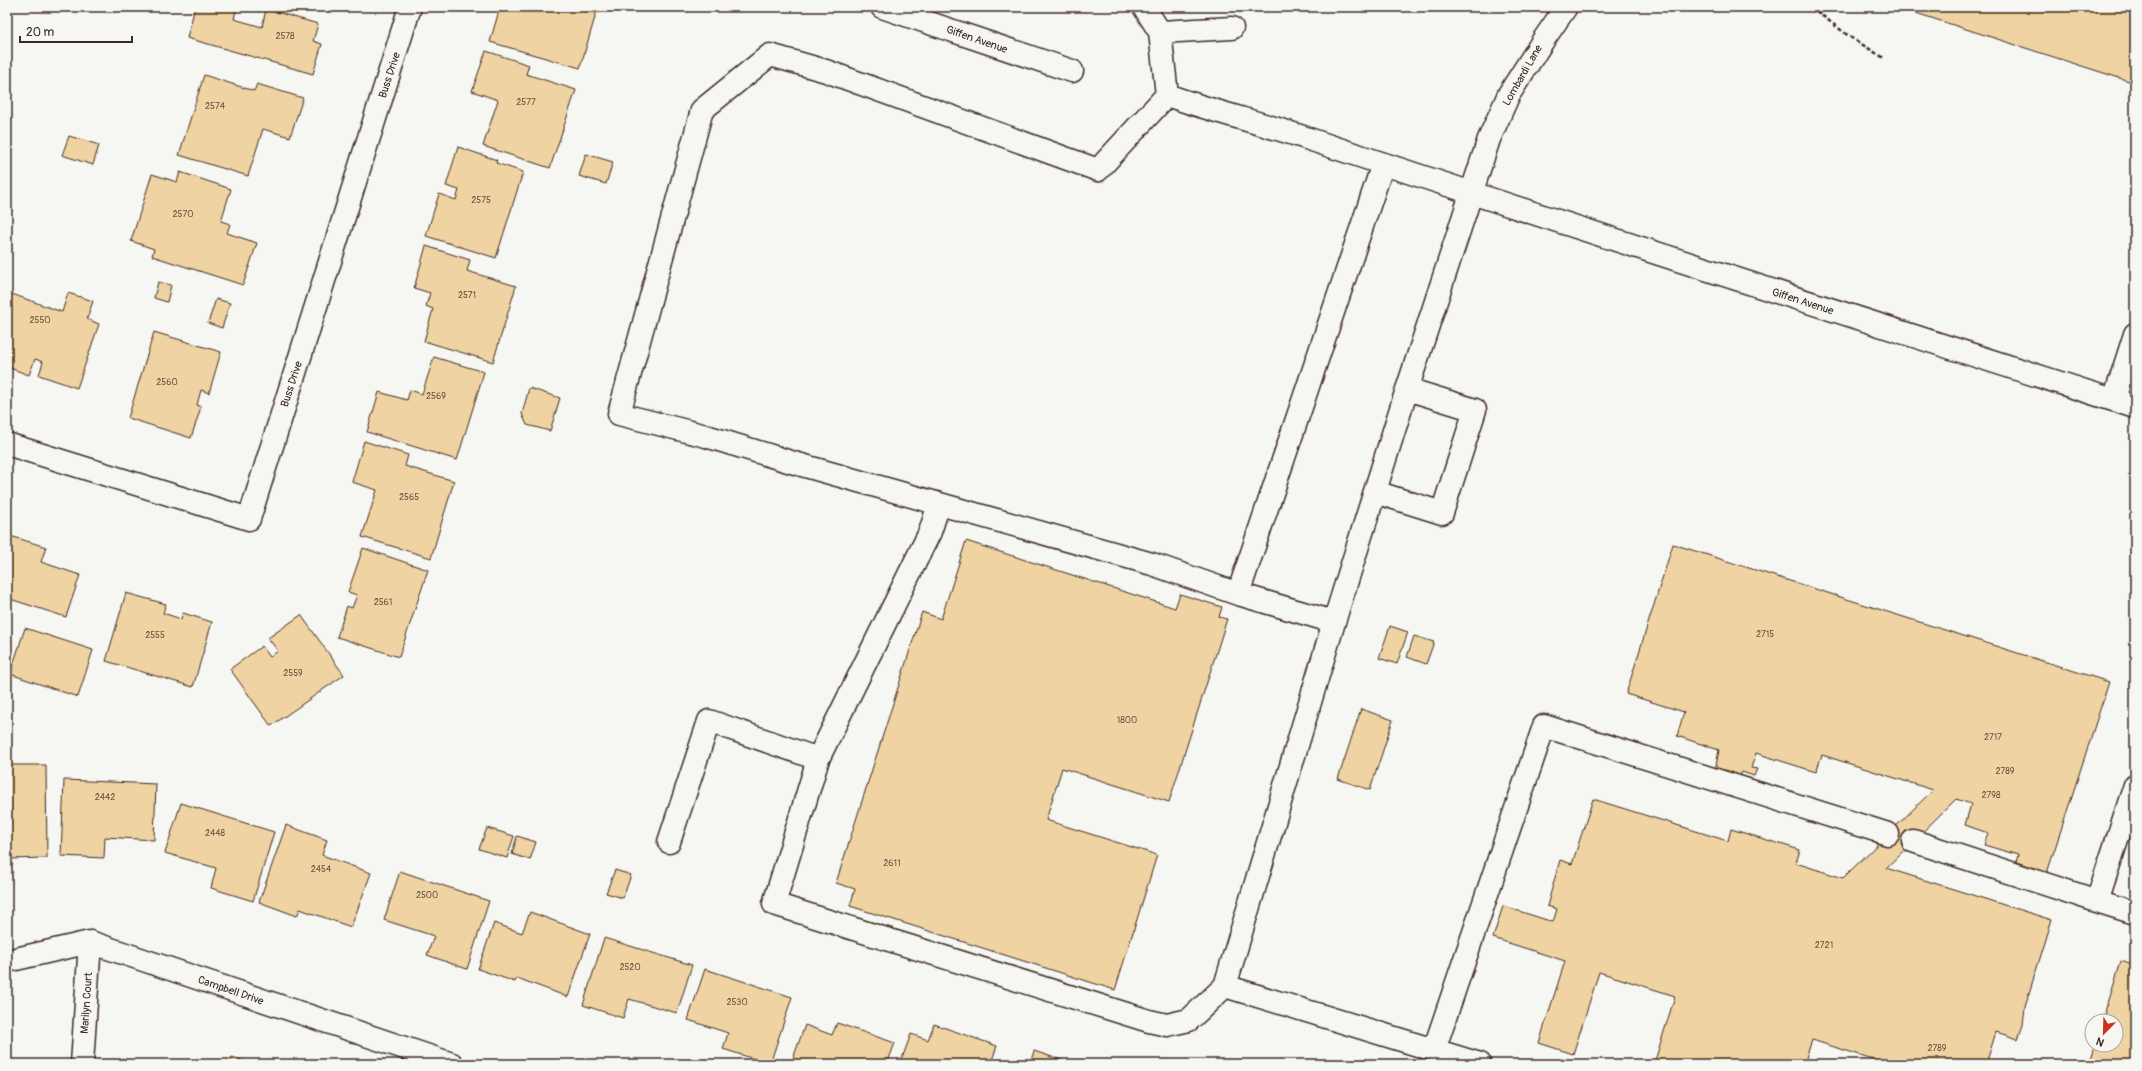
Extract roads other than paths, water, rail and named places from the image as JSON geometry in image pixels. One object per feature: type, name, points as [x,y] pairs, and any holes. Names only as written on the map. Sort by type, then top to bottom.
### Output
[{"type":"street","name":"Buss Drive","points":[[7,444],[248,519],[410,7]]},
{"type":"street","name":"Giffen Avenue","points":[[882,7],[1072,71]]},
{"type":"street","points":[[1144,7],[1160,32],[1167,95],[1098,170],[826,71],[770,54],[702,110],[619,414],[706,436],[938,504],[1152,564],[1238,594],[1334,622]]},
{"type":"street","name":"Lombardi Lane","points":[[1225,986],[1334,622],[1407,389],[1489,139],[1509,94],[1566,7]]},
{"type":"street","points":[[1160,32],[1232,28]]},
{"type":"street","name":"Giffen Avenue","points":[[1167,95],[1206,109],[1304,137],[1382,164],[2135,407]]},
{"type":"street","points":[[1238,594],[1382,164]]},
{"type":"street","points":[[2114,400],[2135,334]]},
{"type":"street","points":[[1375,492],[1442,513],[1475,410],[1407,389]]},
{"type":"street","points":[[938,504],[930,532],[818,759],[774,904],[1167,1026],[1189,1020],[1225,986],[1478,1064]]},
{"type":"street","points":[[669,842],[709,721],[818,759]]},
{"type":"street","points":[[1434,1050],[1544,726],[1888,834]]},
{"type":"street","points":[[2097,901],[2135,785]]},
{"type":"street","points":[[1913,841],[2135,913]]},
{"type":"street","points":[[7,961],[90,942]]},
{"type":"street","name":"Marilyn Court","points":[[82,1064],[90,942]]},
{"type":"street","name":"Campbell Drive","points":[[90,942],[452,1064]]}]
